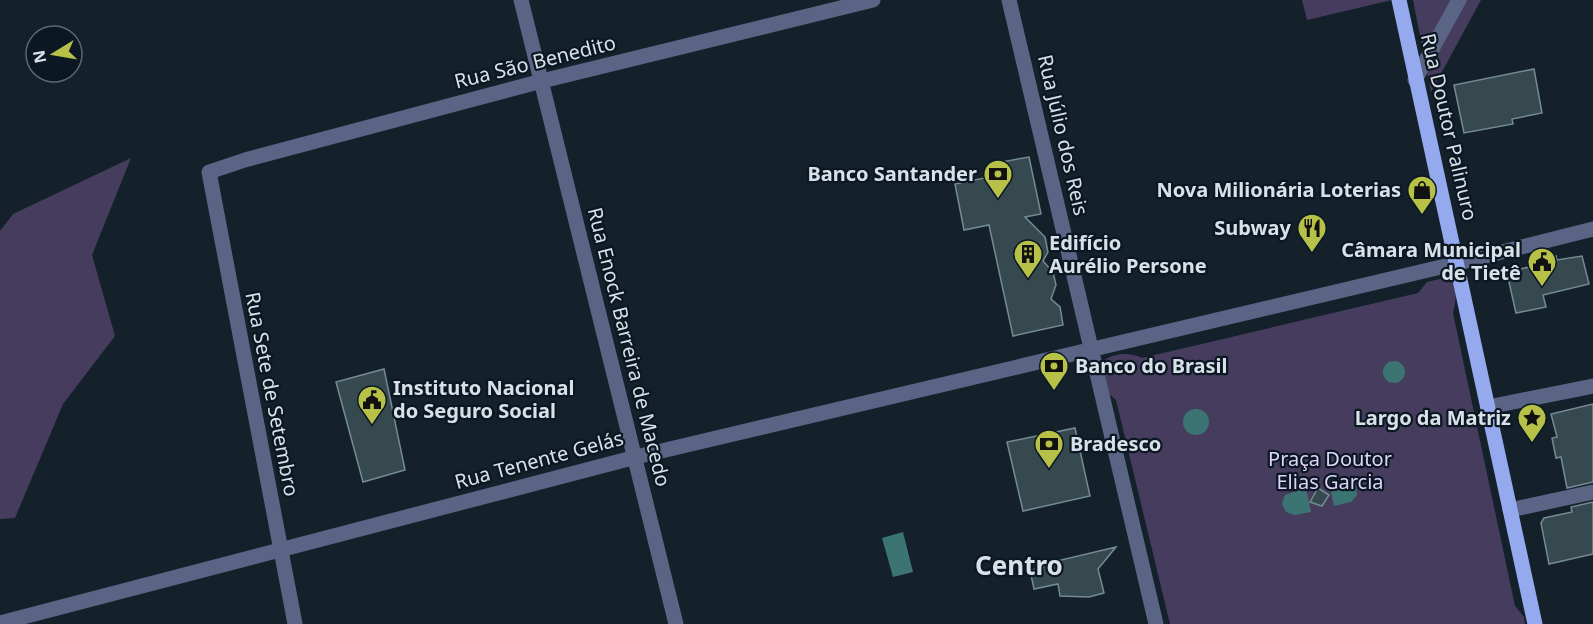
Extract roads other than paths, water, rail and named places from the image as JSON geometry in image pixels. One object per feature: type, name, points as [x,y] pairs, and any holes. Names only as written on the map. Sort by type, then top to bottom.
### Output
[{"type":"main road","name":"Rua Doutor Palinuro","points":[[1399,0],[1415,80],[1458,264]]},
{"type":"main road","points":[[1458,264],[1535,624]]},
{"type":"street","name":"Rua Enock Barreira de Macedo","points":[[520,0],[676,624]]},
{"type":"street","name":"Rua São Benedito","points":[[209,172],[245,160],[542,81],[873,0]]},
{"type":"street","name":"Rua Júlio dos Reis","points":[[1010,0],[1092,350]]},
{"type":"street","points":[[1415,80],[1459,0]]},
{"type":"street","name":"Rua Sete de Setembro","points":[[209,172],[295,624]]},
{"type":"street","points":[[1156,624],[1092,350],[1458,264],[1593,229]]},
{"type":"street","name":"Rua Tenente Gelás","points":[[0,622],[636,457],[1092,350]]},
{"type":"street","points":[[1488,407],[1593,386]]},
{"type":"street","points":[[1510,510],[1593,492]]},
{"type":"place","name":"Banco Santander","points":[[998,200]]},
{"type":"place","name":"Nova Milionária Loterias","points":[[1422,216]]},
{"type":"place","name":"Subway","points":[[1312,254]]},
{"type":"place","name":"Edifício Aurélio Persone","points":[[1028,280]]},
{"type":"place","name":"Câmara Municipal de Tietê","points":[[1542,288]]},
{"type":"place","name":"Banco do Brasil","points":[[1054,392]]},
{"type":"place","name":"Instituto Nacional do Seguro Social","points":[[372,426]]},
{"type":"place","name":"Largo da Matriz","points":[[1532,444]]},
{"type":"place","name":"Bradesco","points":[[1049,470]]},
{"type":"district","name":"Centro","points":[[1019,566]]},
{"type":"park label","name":"Praça Doutor Elias Garcia","points":[[1330,470]]}]
